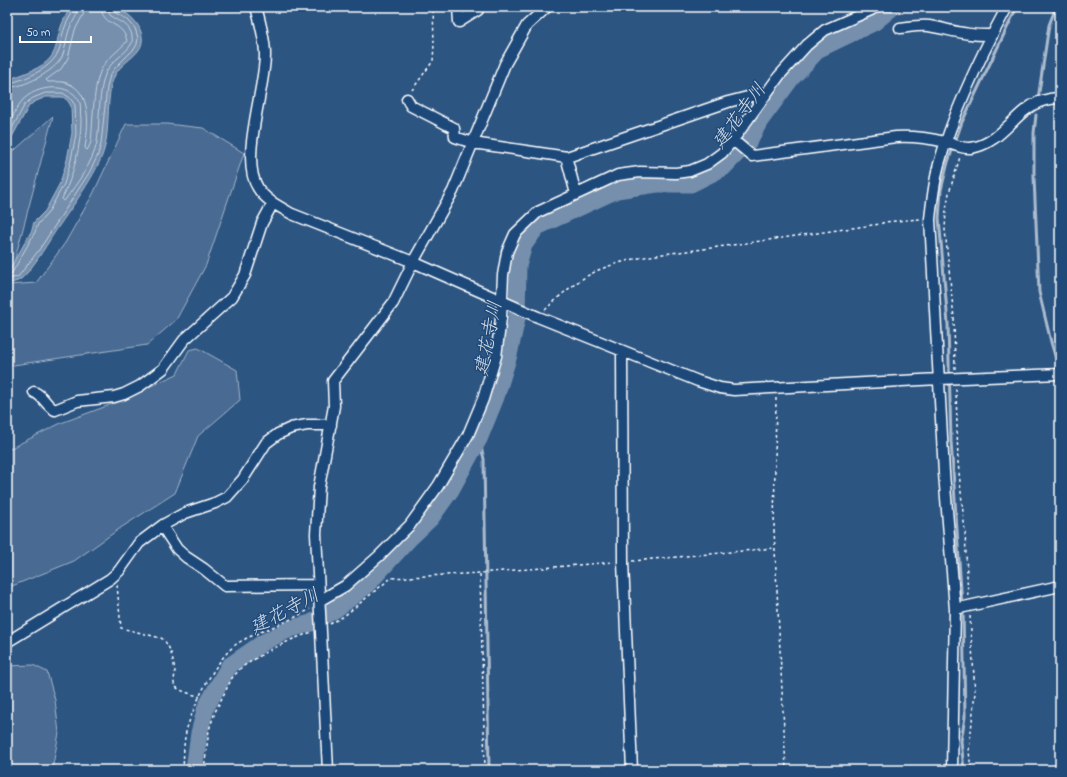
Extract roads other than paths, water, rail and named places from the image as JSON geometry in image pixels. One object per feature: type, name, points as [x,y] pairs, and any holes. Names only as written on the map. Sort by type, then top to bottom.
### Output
[{"type":"street","points":[[256,7],[262,29],[265,55],[250,164],[252,174],[258,188],[273,203],[292,214],[413,262],[538,317],[698,381],[720,388],[734,390],[1060,374]]},
{"type":"street","points":[[458,7],[459,22],[478,10],[476,7]]},
{"type":"street","points":[[328,770],[316,534],[319,487],[334,406],[333,381],[393,303],[413,262],[453,191],[472,143],[516,44],[527,25],[547,7]]},
{"type":"street","points":[[319,601],[345,586],[379,556],[410,524],[438,486],[468,436],[483,399],[496,356],[504,302],[507,252],[515,234],[538,212],[618,175],[640,172],[676,173],[690,171],[707,164],[722,153],[733,140],[767,92],[793,59],[825,30],[875,7]]},
{"type":"street","points":[[952,770],[955,609],[944,473],[930,219],[933,191],[946,142],[964,96],[992,35],[1007,7]]},
{"type":"street","points":[[900,28],[926,26],[977,36],[992,35]]},
{"type":"street","points":[[407,99],[411,106],[454,128],[454,137],[472,143],[567,157],[728,102],[767,92]]},
{"type":"street","points":[[733,140],[752,156],[896,137],[916,136],[971,148],[997,137],[1026,110],[1039,102],[1060,98]]},
{"type":"street","points":[[567,157],[576,194]]},
{"type":"street","points":[[34,392],[41,396],[51,408],[55,410],[77,401],[114,397],[124,394],[140,386],[163,369],[184,340],[232,297],[245,275],[262,223],[273,203]]},
{"type":"street","points":[[622,351],[623,562],[632,770]]},
{"type":"street","points":[[7,642],[113,576],[119,571],[139,542],[162,526],[185,513],[214,503],[226,496],[243,479],[266,443],[278,434],[307,425],[331,425]]},
{"type":"street","points":[[162,526],[177,549],[186,558],[204,569],[225,586],[318,585]]},
{"type":"street","points":[[955,609],[1060,586]]},
{"type":"water","points":[[109,6],[121,10],[131,17],[139,27],[142,36],[142,43],[135,55],[118,70],[114,77],[110,92],[105,146],[97,168],[29,270],[19,280],[7,283],[7,274],[32,230],[34,222],[45,211],[60,183],[67,160],[72,133],[71,106],[68,101],[63,97],[46,97],[29,106],[7,146],[7,80],[31,71],[48,61],[55,51],[63,21],[70,7]]},
{"type":"waterway","name":"建花寺川","points":[[194,770],[199,733],[206,707],[229,666],[264,642],[290,629],[311,623],[336,609],[366,586],[410,538],[431,518],[451,490],[479,439],[496,397],[509,355],[517,318],[518,266],[524,245],[537,227],[617,190],[657,184],[691,184],[723,168],[749,141],[760,121],[791,79],[819,49],[875,22],[893,7]]},
{"type":"waterway","points":[[962,605],[951,441],[948,324],[939,218],[941,190],[948,162],[962,122],[1017,7]]},
{"type":"waterway","points":[[1038,99],[1049,25],[1056,7]]},
{"type":"waterway","points":[[1036,115],[1034,133],[1034,177],[1039,292],[1059,369]]},
{"type":"waterway","points":[[479,439],[484,459],[489,770]]},
{"type":"waterway","points":[[963,610],[965,717],[961,741],[964,770]]}]
